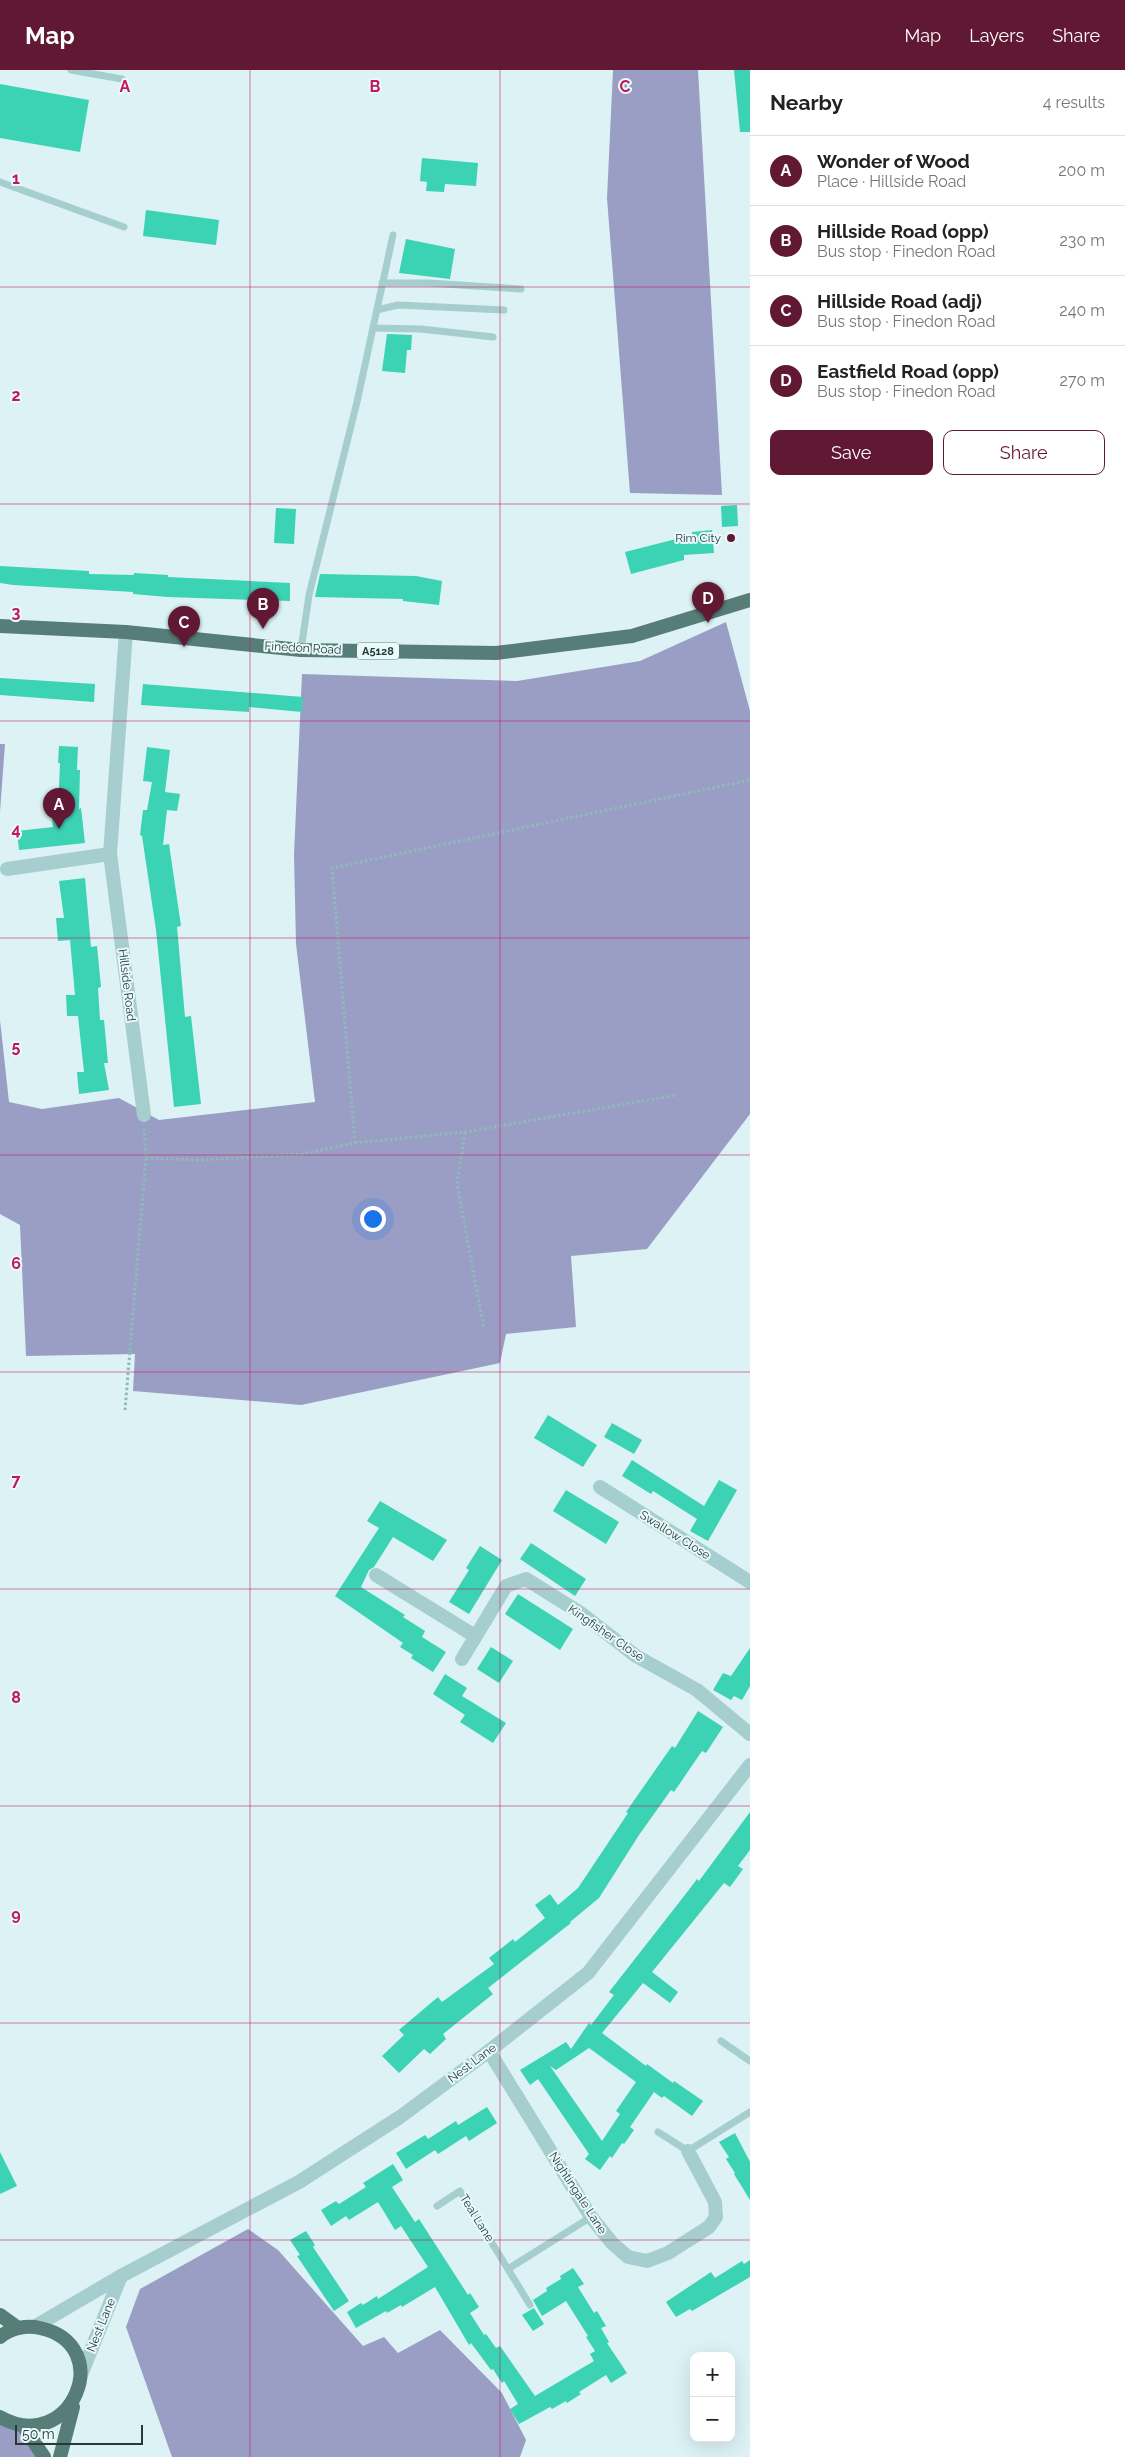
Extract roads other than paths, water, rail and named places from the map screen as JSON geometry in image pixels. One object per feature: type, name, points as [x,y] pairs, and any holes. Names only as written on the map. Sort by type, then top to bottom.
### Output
[{"type":"main road","name":"Finedon Road","points":[[0,626],[126,632],[301,650],[496,653],[632,636],[750,600]]},
{"type":"main road","points":[[0,2315],[18,2328]]},
{"type":"main road","points":[[0,2337],[18,2328],[34,2327],[48,2330],[66,2342],[78,2361],[81,2375],[79,2390],[73,2404],[60,2457]]},
{"type":"main road","points":[[1,2418],[24,2427],[39,2427],[52,2423],[64,2415],[73,2404]]},
{"type":"main road","points":[[24,2427],[44,2457]]},
{"type":"street","name":"Hillside Road","points":[[126,632],[110,854],[144,1116]]},
{"type":"street","points":[[8,869],[110,854]]},
{"type":"street","name":"Swallow Close","points":[[600,1487],[750,1582]]},
{"type":"street","points":[[376,1575],[475,1636]]},
{"type":"street","name":"Kingfisher Close","points":[[462,1659],[506,1586],[526,1579],[582,1614],[636,1656],[698,1690],[750,1734]]},
{"type":"street","name":"Nest Lane","points":[[34,2327],[121,2276],[299,2182],[400,2117],[489,2051],[588,1973],[750,1765]]},
{"type":"street","name":"Nightingale Lane","points":[[489,2051],[592,2217],[612,2243],[628,2257],[647,2262],[668,2253],[709,2228],[716,2217],[715,2202],[688,2151]]},
{"type":"street","name":"Nest Lane","points":[[81,2375],[121,2276]]},
{"type":"lane","points":[[70,70],[122,79]]},
{"type":"lane","points":[[0,182],[124,227]]},
{"type":"lane","points":[[301,650],[309,595],[357,402],[393,235]]},
{"type":"lane","points":[[382,283],[429,283],[520,289]]},
{"type":"lane","points":[[377,310],[398,305],[504,310]]},
{"type":"lane","points":[[373,328],[421,329],[493,338]]},
{"type":"lane","points":[[721,2041],[750,2061]]},
{"type":"lane","points":[[688,2151],[750,2112]]},
{"type":"lane","name":"Nightingale Lane","points":[[658,2132],[688,2151]]},
{"type":"lane","name":"Teal Lane","points":[[437,2206],[460,2191],[530,2305]]},
{"type":"lane","points":[[508,2269],[592,2217]]},
{"type":"place","name":"Rim City","points":[[731,538]]},
{"type":"place","name":"Eastfield Road (opp)","points":[[708,623]]},
{"type":"place","name":"Hillside Road (opp)","points":[[263,629]]},
{"type":"place","name":"Hillside Road (adj)","points":[[184,647]]},
{"type":"place","name":"Wonder of Wood","points":[[59,829]]}]
